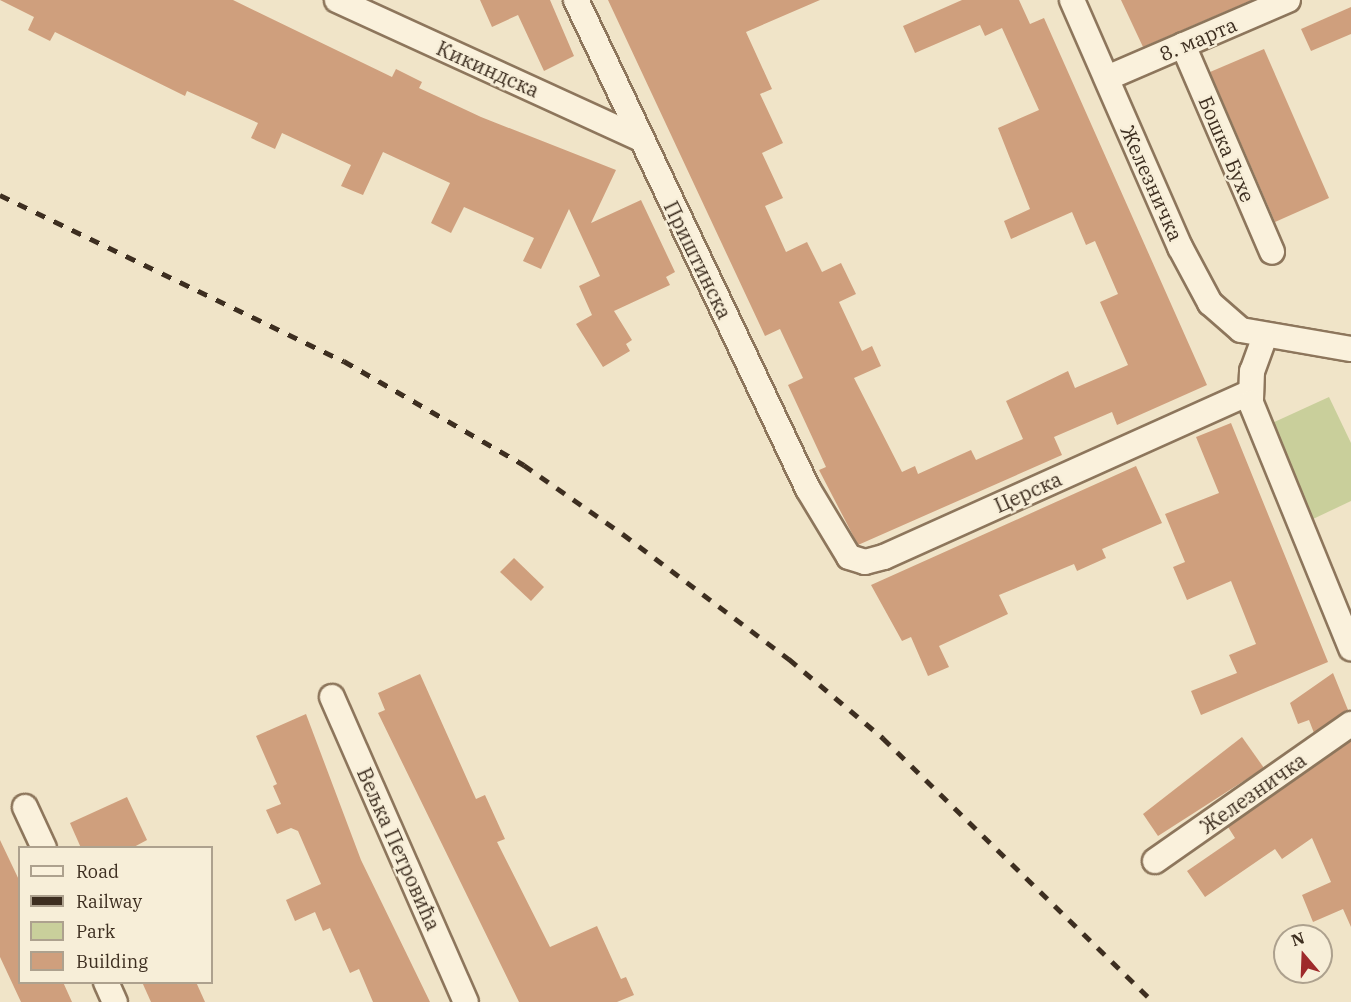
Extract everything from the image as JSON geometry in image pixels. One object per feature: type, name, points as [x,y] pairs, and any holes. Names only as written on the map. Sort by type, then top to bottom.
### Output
[{"type":"street","name":"Кикиндска","points":[[337,0],[639,138]]},
{"type":"street","name":"Приштинска","points":[[576,0],[639,138],[823,518]]},
{"type":"street","name":"Железничка","points":[[1072,0],[1200,286],[1225,318],[1241,330],[1265,336],[1351,349]]},
{"type":"street","name":"8. марта","points":[[1107,78],[1288,0]]},
{"type":"street","name":"Бошка Бухе","points":[[1183,45],[1272,252]]},
{"type":"street","points":[[1265,336],[1249,393],[1351,648]]},
{"type":"street","name":"Церска","points":[[823,518],[849,557],[865,562],[884,557],[1249,393]]},
{"type":"street","name":"Вељка Петровића","points":[[332,697],[466,1002]]},
{"type":"street","name":"Железничка","points":[[1155,861],[1351,724]]},
{"type":"street","points":[[25,807],[43,846]]},
{"type":"street","points":[[107,984],[115,1002]]},
{"type":"green space","points":[[1329,397],[1351,443],[1351,501],[1313,519],[1268,425]]},
{"type":"building","points":[[0,0],[233,0],[392,77],[396,69],[422,82],[419,88],[481,117],[616,170],[591,223],[641,200],[675,272],[666,277],[670,285],[614,311],[632,340],[626,344],[630,351],[603,367],[576,324],[592,315],[579,286],[600,276],[569,209],[541,269],[523,261],[534,238],[464,207],[451,233],[431,223],[450,183],[383,152],[363,195],[341,186],[351,165],[282,133],[275,149],[251,138],[258,123],[187,91],[185,96],[55,32],[50,41],[28,30],[34,17]]},
{"type":"building","points":[[480,0],[550,0],[574,56],[544,71],[518,15],[492,27]]},
{"type":"building","points":[[608,0],[820,0],[746,32],[772,89],[760,94],[783,143],[762,153],[783,198],[765,206],[786,252],[807,242],[822,272],[841,263],[856,294],[839,302],[862,351],[872,346],[881,366],[854,378],[902,472],[915,466],[918,474],[971,450],[976,460],[1023,439],[1006,401],[1068,371],[1075,388],[1128,365],[1100,302],[1118,294],[1095,241],[1086,245],[1072,212],[1011,239],[1004,221],[1030,209],[998,128],[1039,110],[1002,28],[985,36],[980,25],[915,53],[903,26],[962,0],[1019,0],[1030,24],[1044,18],[1207,385],[1117,425],[1112,412],[1054,437],[1062,455],[858,545],[819,470],[826,467],[788,385],[803,378],[780,329],[765,336]]},
{"type":"building","points":[[1121,0],[1252,0],[1143,47]]},
{"type":"building","points":[[1351,7],[1351,34],[1311,51],[1301,29]]},
{"type":"building","points":[[1264,49],[1329,198],[1275,222],[1210,72]]},
{"type":"building","points":[[1231,423],[1328,662],[1201,715],[1191,691],[1237,673],[1229,655],[1256,644],[1231,581],[1187,600],[1173,567],[1185,562],[1165,514],[1219,493],[1196,437]]},
{"type":"building","points":[[1136,466],[1162,523],[1102,549],[1106,558],[1077,571],[1074,564],[999,595],[1008,614],[939,646],[949,667],[928,676],[911,637],[902,641],[871,585]]},
{"type":"building","points":[[514,558],[544,587],[531,601],[500,572]]},
{"type":"building","points":[[1333,673],[1348,710],[1314,733],[1309,720],[1298,724],[1290,703]]},
{"type":"building","points":[[420,674],[476,799],[485,795],[505,839],[497,842],[550,947],[597,926],[621,979],[626,977],[634,995],[617,1002],[519,1002],[378,713],[385,710],[378,693]]},
{"type":"building","points":[[306,714],[361,860],[430,1002],[373,1002],[359,969],[350,973],[330,928],[323,931],[315,912],[295,921],[286,900],[321,884],[298,831],[291,828],[277,834],[266,810],[281,804],[273,786],[277,784],[256,736]]},
{"type":"building","points":[[1242,737],[1264,768],[1158,836],[1143,814]]},
{"type":"building","points":[[1351,741],[1351,927],[1343,909],[1313,922],[1302,895],[1331,882],[1312,838],[1282,859],[1275,849],[1205,897],[1187,871],[1235,838],[1228,827]]},
{"type":"building","points":[[127,797],[147,840],[136,846],[80,846],[70,823]]},
{"type":"building","points":[[0,840],[18,878],[18,984],[64,984],[72,1002],[21,1002],[0,957]]},
{"type":"building","points":[[143,984],[197,984],[205,1002],[151,1002]]},
{"type":"railway","points":[[0,195],[344,361],[524,465],[623,534],[789,659],[883,738],[1154,1002]]}]
